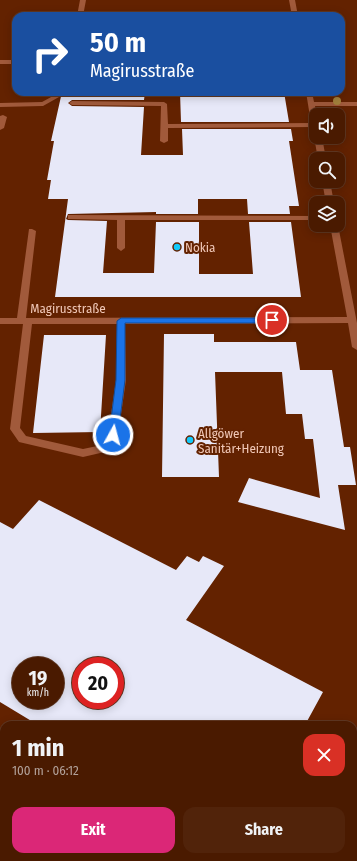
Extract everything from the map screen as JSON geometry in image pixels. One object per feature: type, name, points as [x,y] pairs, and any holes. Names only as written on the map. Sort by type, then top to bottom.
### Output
[{"type":"street","points":[[80,12],[82,0]]},
{"type":"street","points":[[292,0],[294,12]]},
{"type":"street","points":[[0,62],[12,62]]},
{"type":"street","points":[[0,105],[43,104],[56,96]]},
{"type":"street","points":[[310,96],[313,108]]},
{"type":"street","points":[[72,103],[164,104],[164,141]]},
{"type":"street","points":[[312,104],[357,104]]},
{"type":"street","points":[[0,128],[3,117]]},
{"type":"street","points":[[164,126],[309,127]]},
{"type":"street","points":[[71,217],[309,218]]},
{"type":"street","points":[[121,217],[121,248]]},
{"type":"street","points":[[32,231],[15,429],[22,439],[83,453],[105,448],[113,435],[121,380],[121,321]]},
{"type":"street","points":[[335,232],[357,347]]},
{"type":"street","name":"Magirusstraße","points":[[0,321],[352,320]]},
{"type":"building","points":[[61,96],[144,96],[144,100],[72,100],[68,103],[72,106],[144,107],[141,155],[183,155],[182,129],[291,129],[293,141],[289,141],[299,206],[289,206],[290,214],[248,214],[247,199],[198,199],[198,214],[156,214],[156,212],[68,214],[66,219],[107,221],[103,273],[154,273],[156,222],[199,222],[199,274],[253,274],[249,222],[291,222],[301,297],[55,297],[68,199],[48,199],[51,180],[47,180],[54,141],[51,141]]},
{"type":"building","points":[[180,96],[285,96],[289,122],[181,122]]},
{"type":"building","points":[[164,334],[214,334],[214,342],[296,342],[300,370],[332,370],[344,447],[350,447],[356,485],[338,485],[345,530],[238,502],[249,478],[320,498],[313,439],[305,439],[302,414],[286,414],[282,372],[215,372],[219,477],[162,477]]},
{"type":"building","points":[[44,335],[106,335],[100,432],[33,433]]},
{"type":"building","points":[[39,500],[176,570],[187,556],[199,562],[203,556],[224,566],[186,620],[323,692],[307,721],[31,721],[0,702],[0,522],[13,529]]},
{"type":"place","name":"Nokia","points":[[177,247]]},
{"type":"place","name":"Allgöwer Sanitär+Heizung","points":[[190,440]]},
{"type":"route","points":[[113,435],[121,380],[121,321],[272,320]]}]
